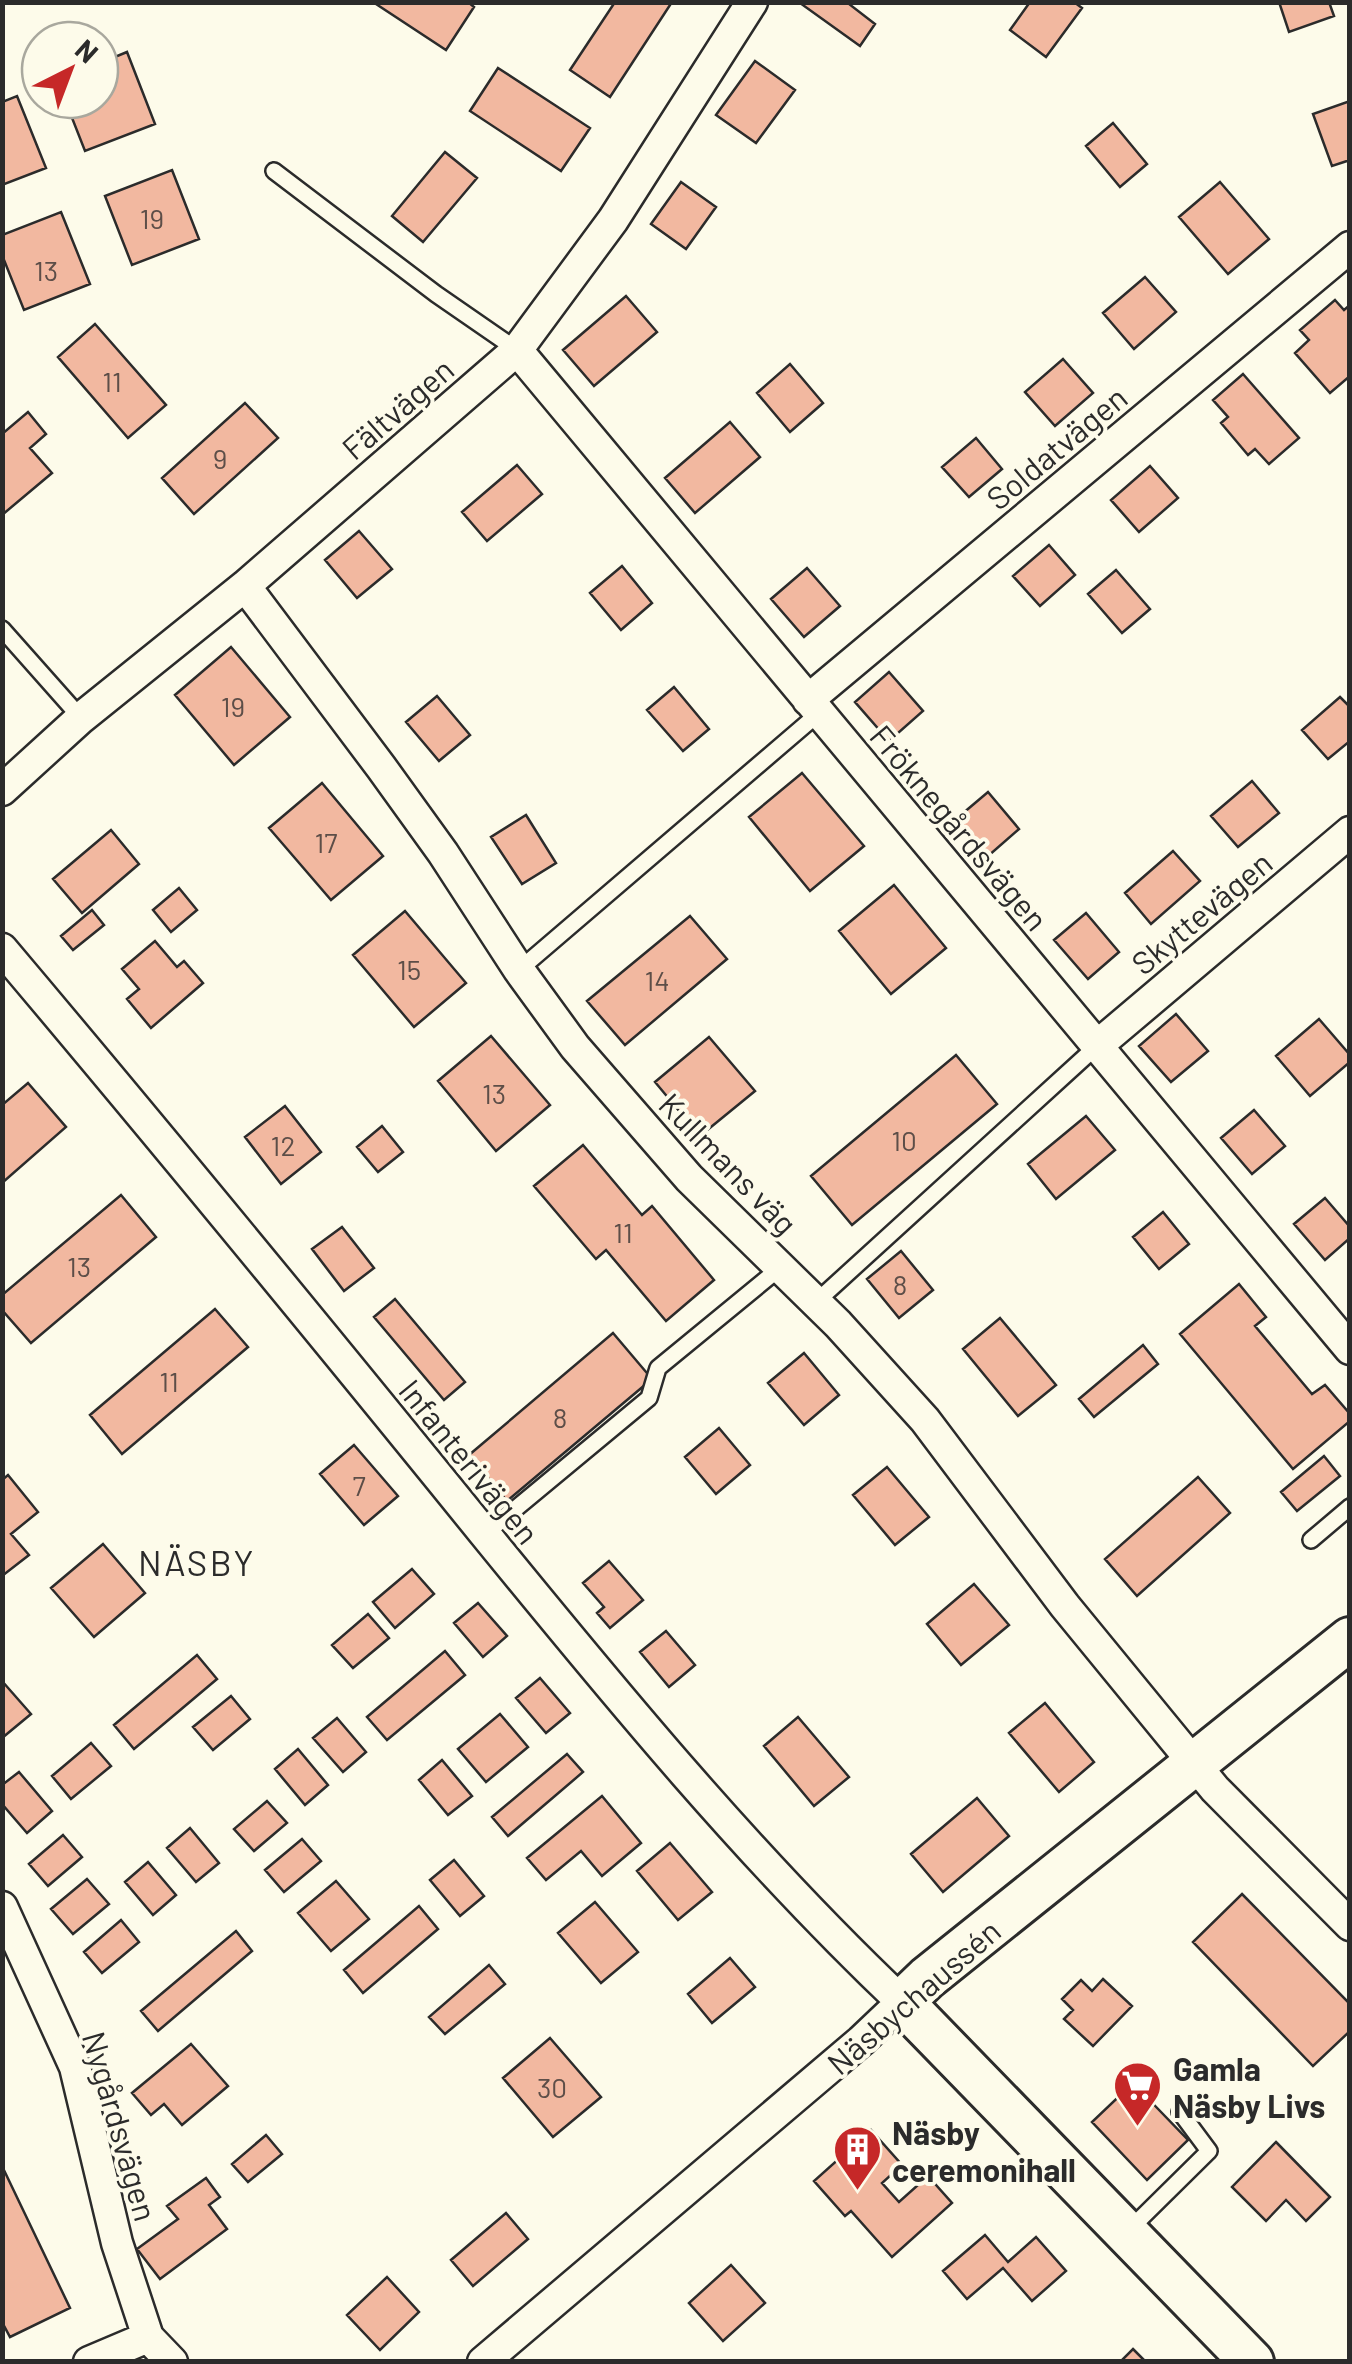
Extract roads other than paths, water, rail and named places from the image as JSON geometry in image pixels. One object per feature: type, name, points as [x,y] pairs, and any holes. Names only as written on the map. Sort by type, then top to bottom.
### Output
[{"type":"street","name":"Fältvägen","points":[[2,790],[81,718],[245,586],[516,350],[612,220],[752,2]]},
{"type":"street","name":"Soldatvägen","points":[[814,707],[1350,247]]},
{"type":"street","name":"Fröknegårdsvägen","points":[[516,350],[1350,1349]]},
{"type":"street","name":"Kullmans väg","points":[[245,586],[402,795],[574,1047],[689,1178],[838,1324],[925,1420],[1066,1606],[1215,1789],[1350,1925]]},
{"type":"street","name":"Skyttevägen","points":[[1098,1046],[1350,832]]},
{"type":"street","name":"Infanterivägen","points":[[2,948],[485,1534],[760,1858],[902,2002]]},
{"type":"street","name":"Näsbychaussén","points":[[483,2362],[861,2041],[927,1978],[1350,1639]]},
{"type":"street","name":"Nygårdsvägen","points":[[2,1907],[75,2066],[118,2243],[148,2337],[172,2362]]},
{"type":"street","points":[[902,2002],[1252,2362]]},
{"type":"street","points":[[89,2362],[148,2337]]},
{"type":"lane","points":[[274,171],[516,350]]},
{"type":"lane","points":[[2,630],[81,718]]},
{"type":"lane","points":[[519,970],[814,707]]},
{"type":"lane","points":[[816,1302],[1098,1046]]},
{"type":"lane","points":[[485,1534],[650,1398],[658,1368],[781,1267]]},
{"type":"lane","points":[[1311,1540],[1350,1508]]},
{"type":"lane","points":[[1126,2232],[1209,2151],[1180,2112]]},
{"type":"place","name":"Gamla Näsby Livs","points":[[1138,2128]]},
{"type":"place","name":"Näsby ceremonihall","points":[[857,2192]]},
{"type":"district","name":"NÄSBY","points":[[197,1562]]}]
